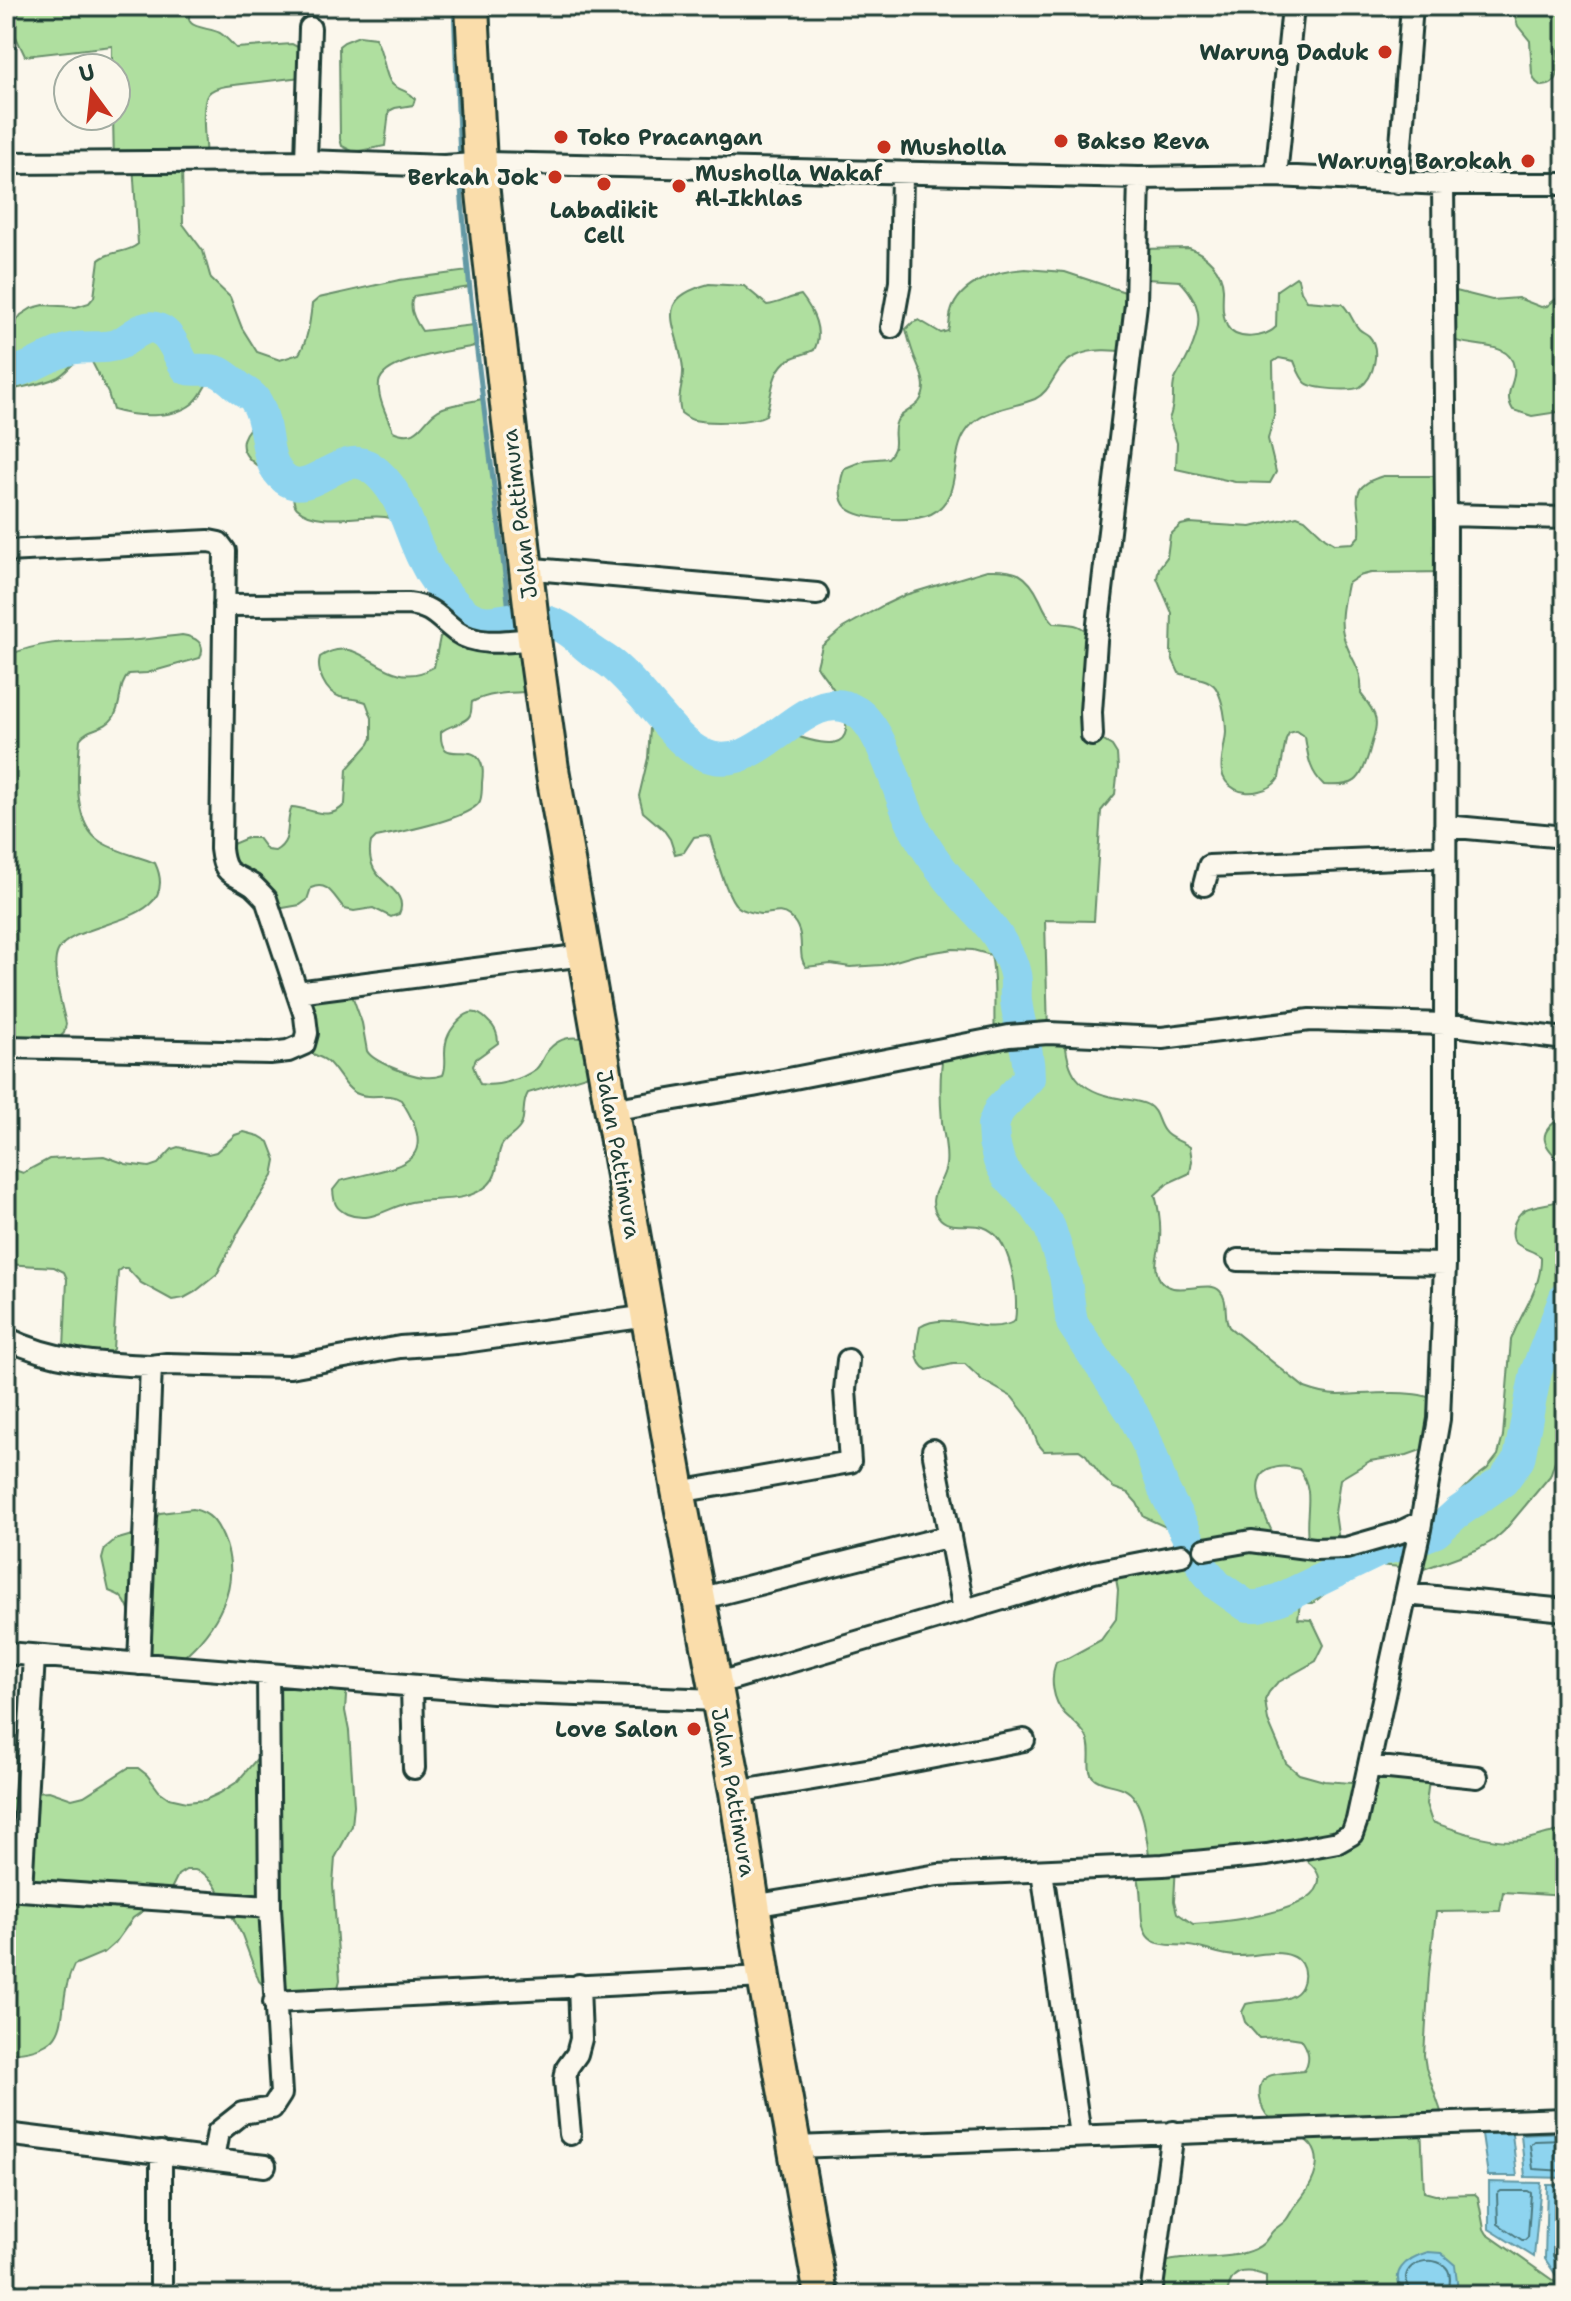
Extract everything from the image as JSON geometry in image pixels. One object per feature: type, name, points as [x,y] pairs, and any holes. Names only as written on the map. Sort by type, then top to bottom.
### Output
[{"type":"main road","name":"Jalan Pattimura","points":[[472,6],[474,165],[552,769],[678,1490],[736,1792],[764,1977],[821,2295]]},
{"type":"street","points":[[1398,183],[1412,6]]},
{"type":"street","points":[[1276,176],[1293,7]]},
{"type":"street","points":[[306,161],[310,28]]},
{"type":"street","points":[[6,163],[306,161],[1139,178],[1276,176],[1398,183],[1565,184]]},
{"type":"street","points":[[892,327],[900,282],[902,173]]},
{"type":"street","points":[[1092,735],[1096,641],[1136,304],[1139,178]]},
{"type":"street","points":[[753,1906],[938,1875],[1176,1864],[1267,1855],[1338,1842],[1352,1834],[1415,1554],[1439,1419],[1445,1264],[1443,184]]},
{"type":"street","points":[[1446,515],[1565,518]]},
{"type":"street","points":[[6,551],[209,541],[219,543],[225,551],[223,865],[229,873],[252,886],[266,899],[305,1016],[307,1033],[304,1044],[288,1051],[270,1053],[6,1047]]},
{"type":"street","points":[[224,605],[408,604],[435,611],[459,633],[478,641],[531,610],[534,569],[817,594]]},
{"type":"street","points":[[1445,826],[1565,837]]},
{"type":"street","points":[[1204,885],[1209,866],[1445,856]]},
{"type":"street","points":[[297,992],[584,955]]},
{"type":"street","points":[[610,1110],[753,1086],[1009,1036],[1048,1033],[1162,1038],[1310,1020],[1445,1024],[1565,1039]]},
{"type":"street","points":[[1238,1260],[1445,1264]]},
{"type":"street","points":[[6,1338],[43,1354],[104,1364],[290,1367],[400,1347],[457,1343],[648,1316]]},
{"type":"street","points":[[678,1490],[850,1462],[845,1390],[848,1360]]},
{"type":"street","points":[[139,1664],[151,1366]]},
{"type":"street","points":[[933,1450],[964,1610]]},
{"type":"street","points":[[1205,1549],[1251,1541],[1314,1549],[1346,1548],[1421,1525]]},
{"type":"street","points":[[699,1599],[950,1536]]},
{"type":"street","points":[[6,1653],[493,1692],[717,1691],[725,1681],[964,1610],[1094,1572],[1182,1555]]},
{"type":"street","points":[[1406,1594],[1565,1610]]},
{"type":"street","points":[[34,1656],[14,1890],[270,1907]]},
{"type":"street","points":[[213,2159],[218,2132],[242,2113],[272,2108],[281,2094],[270,1907],[268,1674]]},
{"type":"street","points":[[412,1686],[414,1768]]},
{"type":"street","points":[[736,1792],[1024,1740]]},
{"type":"street","points":[[1369,1766],[1477,1777]]},
{"type":"street","points":[[1042,1871],[1080,2135]]},
{"type":"street","points":[[274,2002],[764,1977]]},
{"type":"street","points":[[570,2134],[565,2080],[567,2068],[577,2054],[581,2039],[579,1985]]},
{"type":"street","points":[[795,2147],[1565,2119]]},
{"type":"street","points":[[1151,2295],[1173,2132]]},
{"type":"street","points":[[6,2134],[265,2166]]},
{"type":"street","points":[[161,2152],[161,2295]]},
{"type":"green space","points":[[6,6],[194,6],[189,19],[191,23],[220,33],[236,48],[292,44],[309,53],[309,76],[226,86],[208,94],[204,116],[206,162],[182,163],[183,224],[203,251],[211,279],[230,297],[242,328],[257,352],[280,360],[299,354],[307,337],[312,304],[319,298],[399,280],[468,271],[470,287],[414,296],[412,309],[422,331],[473,325],[475,346],[405,362],[383,375],[379,389],[393,431],[403,434],[416,431],[443,408],[482,399],[510,620],[482,621],[456,605],[427,565],[410,525],[385,517],[316,517],[297,508],[293,500],[294,483],[257,465],[243,449],[243,439],[249,429],[263,417],[254,398],[222,373],[210,380],[200,396],[184,409],[154,415],[113,410],[91,360],[86,359],[77,361],[52,380],[6,391],[6,335],[21,315],[44,305],[76,307],[89,303],[94,297],[99,260],[138,244],[133,163],[114,163],[113,132],[132,132],[132,52],[112,52],[112,46],[25,56],[6,16]]},
{"type":"green space","points":[[1511,6],[1565,6],[1565,47],[1558,50],[1558,74],[1553,83],[1541,86],[1536,82],[1532,74],[1530,41],[1518,26]]},
{"type":"green space","points":[[359,36],[375,38],[389,81],[415,99],[413,105],[389,111],[385,146],[354,152],[342,146],[340,139],[339,46]]},
{"type":"green space","points":[[1189,248],[1207,258],[1220,275],[1223,312],[1231,331],[1251,337],[1276,327],[1277,290],[1296,277],[1307,301],[1342,304],[1359,329],[1373,342],[1375,355],[1372,370],[1365,383],[1355,389],[1310,385],[1302,378],[1294,361],[1279,358],[1273,362],[1274,415],[1268,439],[1276,472],[1270,483],[1235,482],[1176,469],[1177,443],[1169,419],[1173,387],[1195,339],[1197,310],[1194,300],[1180,281],[1146,279],[1142,249]]},
{"type":"green space","points":[[1025,269],[1065,272],[1131,294],[1130,352],[1110,350],[1082,353],[1068,360],[1046,390],[1035,399],[996,410],[971,425],[960,443],[948,498],[931,514],[888,519],[864,516],[847,508],[841,494],[845,468],[865,460],[888,458],[894,449],[898,420],[916,405],[924,390],[906,329],[919,320],[941,333],[948,331],[950,314],[956,302],[971,286],[1003,272]]},
{"type":"green space","points":[[709,284],[744,286],[767,305],[801,295],[813,314],[818,336],[814,350],[790,359],[779,369],[766,415],[760,418],[709,422],[693,420],[681,413],[679,401],[683,369],[672,316],[673,307],[690,290]]},
{"type":"green space","points":[[1444,288],[1492,300],[1518,298],[1541,307],[1565,292],[1565,411],[1532,416],[1513,410],[1509,398],[1514,373],[1511,358],[1496,348],[1449,338]]},
{"type":"green space","points":[[1383,476],[1446,476],[1446,572],[1371,573],[1347,584],[1342,615],[1343,634],[1358,669],[1361,694],[1376,722],[1363,771],[1350,783],[1324,785],[1312,769],[1305,737],[1296,731],[1289,733],[1286,739],[1279,778],[1275,783],[1256,792],[1238,790],[1228,784],[1222,771],[1226,727],[1217,690],[1206,680],[1179,673],[1173,660],[1172,613],[1157,578],[1159,568],[1167,557],[1170,535],[1181,525],[1190,523],[1251,527],[1297,516],[1335,544],[1353,543],[1360,535],[1359,492],[1363,486]]},
{"type":"green space","points":[[987,570],[1006,570],[1025,578],[1054,623],[1078,626],[1096,641],[1092,734],[1112,746],[1117,754],[1115,794],[1101,811],[1094,921],[1045,920],[1048,1033],[1065,1034],[1072,1070],[1084,1085],[1104,1095],[1148,1105],[1154,1110],[1166,1134],[1190,1147],[1190,1173],[1168,1183],[1155,1195],[1160,1228],[1156,1266],[1163,1284],[1179,1288],[1207,1286],[1220,1291],[1229,1327],[1305,1388],[1333,1395],[1418,1395],[1439,1402],[1424,1449],[1370,1461],[1340,1479],[1335,1513],[1339,1541],[1312,1544],[1308,1538],[1307,1486],[1299,1469],[1276,1467],[1261,1476],[1258,1484],[1261,1505],[1278,1544],[1314,1549],[1421,1522],[1452,1501],[1487,1469],[1498,1455],[1503,1436],[1511,1340],[1535,1290],[1540,1268],[1541,1257],[1514,1241],[1513,1228],[1521,1212],[1565,1198],[1565,1430],[1550,1476],[1504,1531],[1476,1550],[1424,1569],[1378,1565],[1345,1573],[1331,1580],[1328,1591],[1313,1603],[1300,1603],[1298,1619],[1312,1620],[1324,1645],[1316,1661],[1277,1683],[1265,1700],[1268,1721],[1286,1763],[1299,1774],[1324,1781],[1365,1784],[1369,1766],[1430,1772],[1426,1804],[1432,1822],[1476,1836],[1510,1841],[1565,1831],[1565,1896],[1503,1892],[1500,1911],[1436,1912],[1424,2055],[1445,2123],[1421,2125],[1424,2192],[1435,2195],[1475,2194],[1487,2234],[1565,2289],[1565,2295],[1453,2295],[1458,2290],[1402,2290],[1407,2295],[1266,2295],[1266,2276],[1245,2271],[1231,2280],[1227,2295],[1151,2295],[1165,2262],[1233,2255],[1261,2245],[1286,2220],[1314,2176],[1317,2160],[1311,2145],[1268,2116],[1260,2097],[1262,2082],[1267,2077],[1304,2071],[1308,2059],[1306,2047],[1301,2039],[1259,2038],[1245,2022],[1242,2012],[1246,2004],[1294,1995],[1302,1986],[1304,1975],[1297,1959],[1285,1954],[1231,1956],[1189,1946],[1161,1944],[1147,1936],[1136,1873],[1151,1865],[1139,1806],[1130,1793],[1093,1777],[1086,1736],[1065,1714],[1055,1696],[1053,1675],[1056,1662],[1101,1640],[1116,1619],[1118,1590],[1114,1568],[1173,1557],[1174,1534],[1144,1517],[1128,1493],[1114,1488],[1079,1450],[1044,1451],[1027,1416],[1012,1397],[982,1380],[965,1364],[927,1370],[917,1357],[920,1327],[931,1322],[992,1327],[1015,1321],[1014,1283],[1001,1242],[983,1227],[942,1221],[933,1202],[945,1172],[946,1160],[940,1095],[944,1049],[995,1038],[991,955],[953,949],[882,965],[806,967],[799,929],[789,916],[778,912],[757,914],[737,906],[725,884],[710,837],[694,837],[684,852],[675,854],[663,829],[643,812],[639,796],[648,758],[650,728],[653,722],[663,718],[693,747],[719,758],[747,752],[782,731],[824,743],[842,739],[846,730],[845,717],[836,693],[817,666],[822,646],[843,628],[905,595]],"holes":[[[1299,1856],[1312,1865],[1319,1878],[1316,1890],[1287,1908],[1244,1918],[1193,1924],[1177,1913],[1174,1901],[1176,1864]]]},
{"type":"green space","points":[[444,634],[534,639],[541,691],[480,698],[472,702],[468,718],[441,732],[445,749],[474,754],[481,762],[480,801],[463,814],[416,829],[376,837],[371,842],[373,866],[397,894],[401,907],[399,914],[391,917],[373,908],[345,909],[331,891],[322,886],[311,888],[307,900],[300,905],[283,908],[268,905],[221,849],[247,838],[258,838],[267,850],[275,851],[285,842],[292,807],[326,814],[339,810],[345,804],[347,769],[372,738],[372,718],[366,702],[340,697],[330,691],[321,674],[320,657],[335,650],[349,650],[400,674],[416,674],[434,667],[440,637]]},
{"type":"green space","points":[[182,635],[191,637],[201,645],[200,658],[147,673],[129,674],[110,722],[87,732],[80,739],[78,795],[85,823],[91,834],[101,842],[155,863],[160,884],[155,899],[123,919],[68,940],[58,951],[55,967],[66,1024],[64,1033],[58,1039],[6,1042],[6,656],[51,643],[125,641]]},
{"type":"green space","points":[[297,992],[352,995],[362,1023],[367,1051],[384,1064],[410,1074],[429,1077],[443,1075],[449,1035],[462,1018],[473,1013],[480,1014],[490,1023],[498,1039],[498,1043],[476,1059],[473,1066],[480,1084],[509,1082],[530,1073],[553,1045],[570,1038],[580,1038],[588,1047],[591,1070],[586,1076],[528,1093],[520,1127],[502,1145],[495,1175],[479,1191],[461,1197],[411,1202],[372,1216],[356,1217],[338,1207],[333,1190],[340,1181],[406,1161],[415,1152],[418,1140],[414,1123],[401,1100],[354,1092],[328,1062],[306,1049]]},
{"type":"green space","points":[[1565,1116],[1565,1165],[1551,1152],[1545,1134]]},
{"type":"green space","points":[[244,1132],[269,1142],[276,1160],[273,1176],[217,1274],[195,1292],[172,1300],[141,1283],[127,1268],[122,1268],[118,1271],[113,1349],[107,1355],[64,1349],[67,1279],[64,1272],[54,1267],[6,1264],[6,1167],[23,1173],[49,1159],[104,1156],[126,1164],[149,1167],[158,1164],[178,1147],[208,1154],[216,1152],[235,1135]]},
{"type":"green space","points":[[193,1509],[208,1515],[218,1526],[229,1555],[230,1572],[223,1605],[215,1620],[180,1660],[154,1654],[141,1642],[125,1603],[120,1596],[109,1591],[102,1559],[105,1548],[115,1540],[146,1531],[160,1513]]},
{"type":"green space","points":[[278,1675],[347,1680],[345,1711],[354,1805],[352,1826],[335,1858],[333,1885],[340,1980],[335,1999],[268,1990],[259,1981],[242,1935],[212,1881],[203,1873],[186,1870],[178,1875],[169,1893],[133,1918],[105,1952],[74,1965],[55,2036],[46,2045],[6,2053],[6,1800],[49,1791],[72,1799],[84,1796],[128,1768],[138,1768],[169,1798],[187,1802],[205,1800],[237,1782],[266,1748]]},
{"type":"water","points":[[1565,2132],[1565,2178],[1525,2177],[1521,2134]]},
{"type":"water","points":[[1482,2134],[1512,2134],[1517,2176],[1488,2176]]},
{"type":"water","points":[[1489,2182],[1541,2183],[1534,2257],[1489,2229]]},
{"type":"water","points":[[1547,2185],[1565,2185],[1565,2281],[1556,2275],[1545,2259]]},
{"type":"water","points":[[1428,2252],[1441,2253],[1455,2265],[1458,2291],[1453,2295],[1407,2295],[1401,2287],[1398,2273],[1401,2268],[1406,2262]]},
{"type":"waterway","points":[[454,6],[460,161]]},
{"type":"waterway","points":[[460,171],[476,340],[510,620]]},
{"type":"waterway","points":[[6,373],[70,349],[113,346],[143,329],[158,329],[172,341],[187,369],[219,372],[254,398],[260,409],[272,462],[285,479],[305,483],[348,464],[359,463],[370,467],[389,486],[426,564],[461,610],[481,621],[527,618],[565,629],[619,670],[694,750],[724,759],[744,754],[819,708],[838,705],[857,712],[866,720],[882,747],[918,834],[945,874],[995,933],[1014,970],[1017,1010],[1029,1078],[999,1110],[993,1125],[999,1161],[1007,1176],[1036,1207],[1050,1228],[1065,1275],[1072,1323],[1133,1414],[1164,1490],[1204,1569],[1217,1585],[1247,1606],[1259,1606],[1280,1599],[1381,1550],[1436,1532],[1503,1481],[1519,1459],[1536,1372],[1565,1297]]},
{"type":"place","name":"Warung Daduk","points":[[1385,52]]},
{"type":"place","name":"Toko Pracangan","points":[[561,137]]},
{"type":"place","name":"Bakso Reva","points":[[1061,141]]},
{"type":"place","name":"Musholla","points":[[884,147]]},
{"type":"place","name":"Warung Barokah","points":[[1528,161]]},
{"type":"place","name":"Berkah Jok","points":[[555,177]]},
{"type":"place","name":"Labadikit Cell","points":[[604,184]]},
{"type":"place","name":"Musholla Wakaf Al-Ikhlas","points":[[679,186]]},
{"type":"place","name":"Love Salon","points":[[694,1729]]}]
